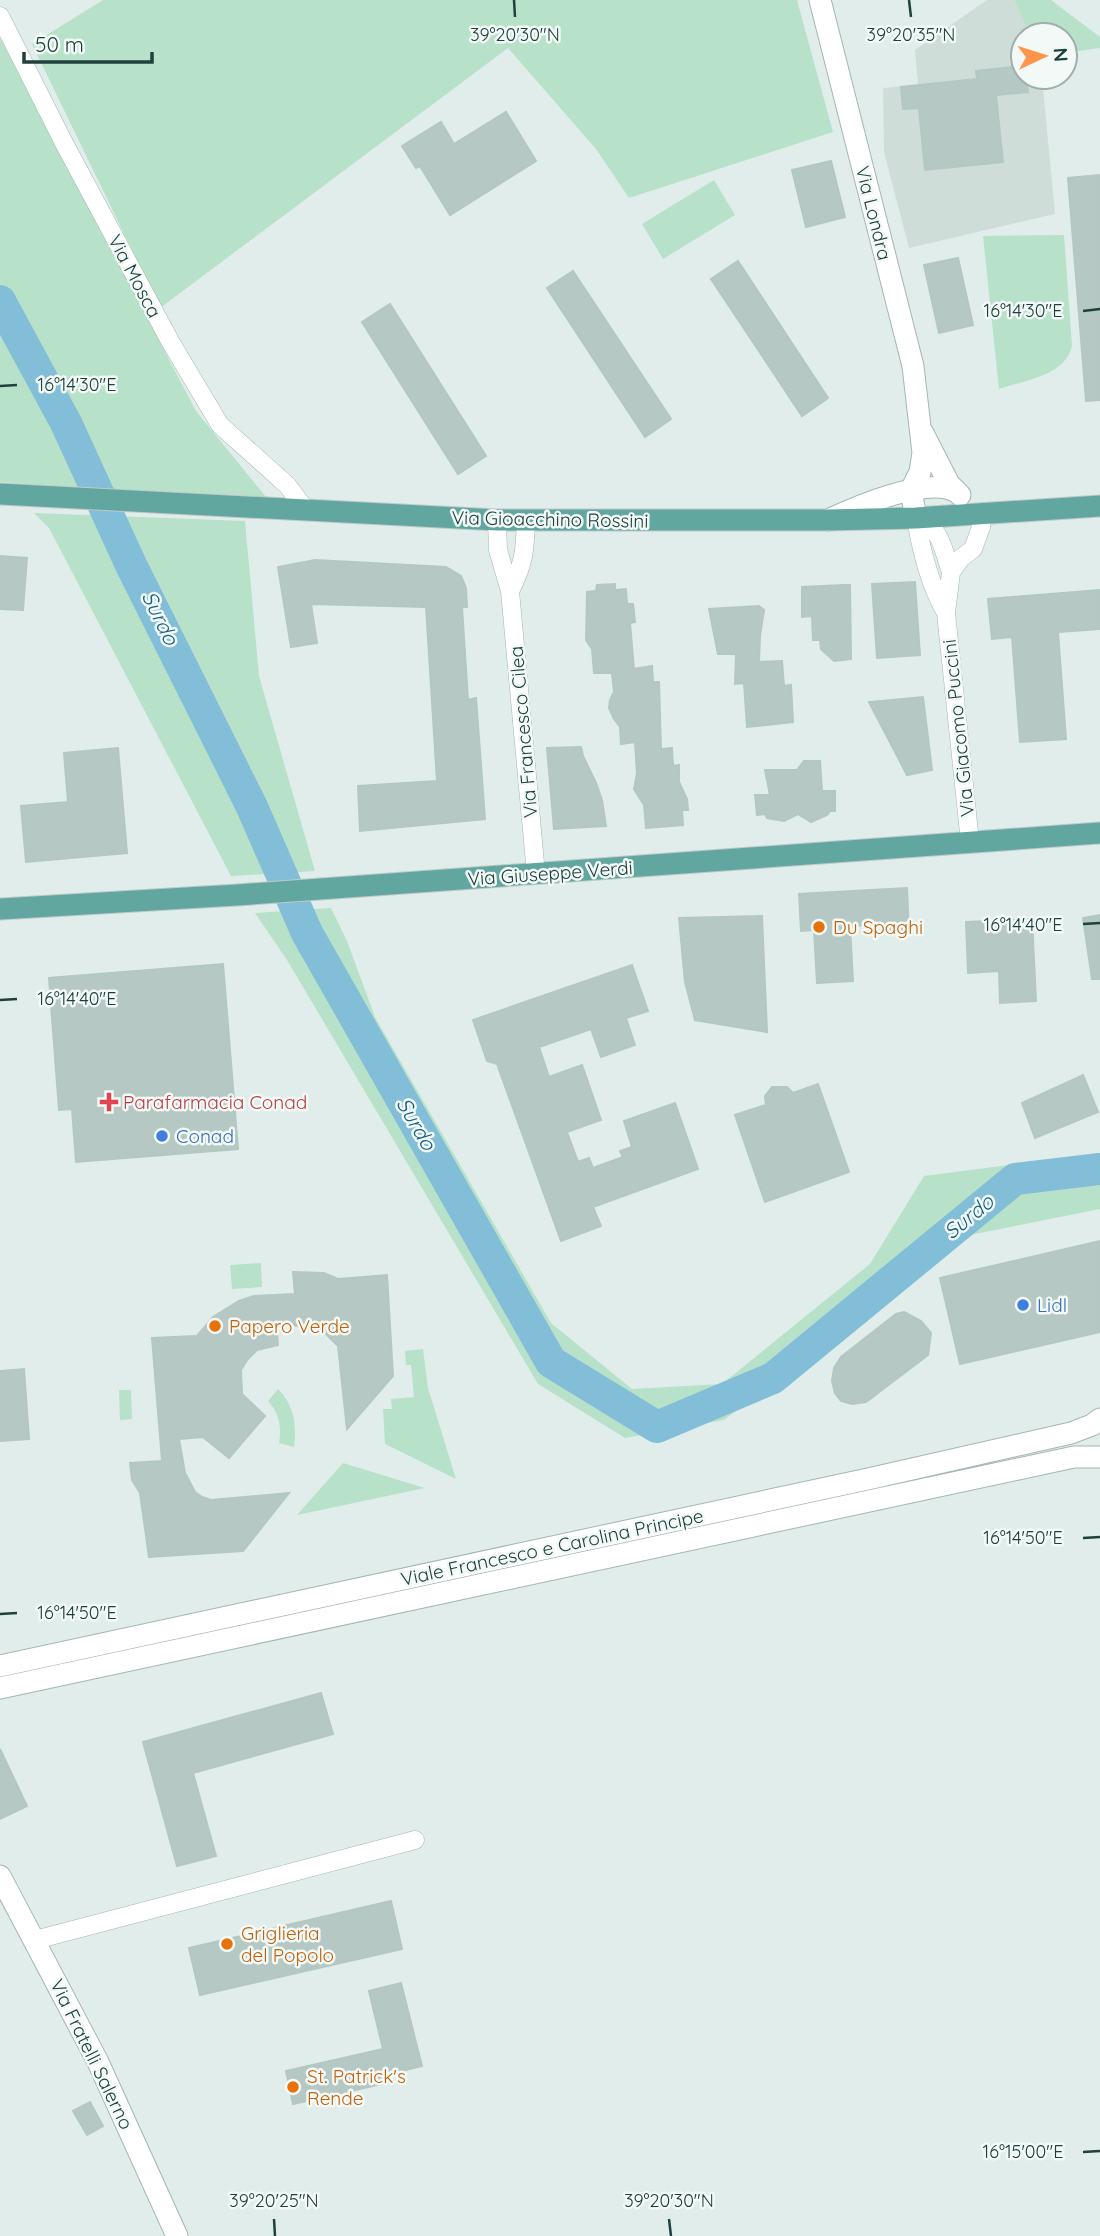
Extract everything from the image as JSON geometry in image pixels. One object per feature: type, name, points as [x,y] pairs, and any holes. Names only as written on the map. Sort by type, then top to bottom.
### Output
[{"type":"main road","name":"Via Gioacchino Rossini","points":[[0,494],[497,520],[916,518],[1100,506]]},
{"type":"main road","name":"Via Giuseppe Verdi","points":[[0,909],[237,895],[1100,833]]},
{"type":"street","name":"Via Londra","points":[[820,0],[913,366],[923,453],[920,472],[911,491],[916,518]]},
{"type":"street","name":"Via Mosca","points":[[0,16],[64,143],[170,341],[220,425],[287,485],[306,510]]},
{"type":"street","name":"Via Londra","points":[[920,428],[949,484],[965,502],[975,506],[982,514]]},
{"type":"street","points":[[828,520],[862,504],[911,491],[941,488],[958,493]]},
{"type":"street","points":[[951,572],[961,558],[973,549],[981,527],[982,514]]},
{"type":"street","name":"Via Giacomo Puccini","points":[[916,518],[936,530],[951,572],[946,613],[970,842]]},
{"type":"street","name":"Via Giacomo Puccini","points":[[916,518],[924,556],[937,597],[946,613]]},
{"type":"street","name":"Via Francesco Cilea","points":[[497,520],[498,550],[510,591],[536,874]]},
{"type":"street","name":"Via Francesco Cilea","points":[[510,591],[522,568],[526,546],[526,520]]},
{"type":"street","name":"Viale Francesco e Carolina Principe","points":[[0,1666],[881,1476],[1071,1433],[1100,1419]]},
{"type":"street","name":"Viale Francesco e Carolina Principe","points":[[0,1688],[1074,1457],[1100,1457]]},
{"type":"street","points":[[35,1940],[415,1840]]},
{"type":"street","name":"Via Fratelli Salerno","points":[[0,1875],[98,2062],[177,2236]]},
{"type":"shaded area","points":[[987,0],[1014,0],[1024,21],[1009,21],[1009,91],[1043,91],[1055,214],[909,248],[884,152],[883,88],[918,85],[915,50]]},
{"type":"green space","points":[[103,0],[797,0],[833,132],[629,198],[596,149],[508,48],[160,308],[32,44]]},
{"type":"green space","points":[[1014,0],[1051,0],[1079,21],[1024,21]]},
{"type":"green space","points":[[1079,21],[1100,37],[1100,48],[1079,51]]},
{"type":"green space","points":[[0,38],[196,411],[270,502],[0,482]]},
{"type":"green space","points":[[714,180],[735,215],[663,259],[642,224]]},
{"type":"green space","points":[[1064,235],[1072,346],[1068,356],[1061,364],[1043,375],[999,389],[983,236]]},
{"type":"green space","points":[[34,513],[245,521],[259,676],[315,871],[231,876],[49,528]]},
{"type":"green space","points":[[331,908],[347,941],[375,1017],[551,1323],[632,1389],[722,1384],[870,1264],[924,1176],[1100,1153],[1100,1209],[965,1236],[724,1420],[625,1438],[538,1384],[287,960],[255,913]]},
{"type":"green space","points":[[261,1263],[262,1287],[232,1289],[230,1265]]},
{"type":"green space","points":[[423,1349],[428,1388],[456,1479],[385,1444],[383,1409],[392,1409],[391,1399],[414,1397],[411,1365],[406,1365],[405,1351]]},
{"type":"green space","points":[[278,1389],[288,1402],[293,1416],[294,1447],[279,1443],[279,1420],[268,1401]]},
{"type":"green space","points":[[119,1390],[131,1390],[132,1419],[120,1420]]},
{"type":"green space","points":[[343,1463],[425,1488],[297,1515]]},
{"type":"building","points":[[1009,67],[1009,91],[1028,91],[996,95],[1003,162],[925,170],[919,108],[903,109],[901,87],[977,79],[976,71]]},
{"type":"building","points":[[506,112],[536,161],[450,215],[420,166],[416,168],[402,146],[441,122],[454,144]]},
{"type":"building","points":[[831,161],[845,217],[806,227],[792,170]]},
{"type":"building","points":[[1100,175],[1100,400],[1086,401],[1068,178]]},
{"type":"building","points":[[958,258],[973,325],[939,333],[924,265]]},
{"type":"building","points":[[738,261],[828,398],[802,416],[711,279]]},
{"type":"building","points":[[573,271],[671,419],[645,437],[547,288]]},
{"type":"building","points":[[390,304],[486,456],[458,474],[362,322]]},
{"type":"building","points":[[0,556],[27,558],[23,610],[0,609]]},
{"type":"building","points":[[315,560],[446,567],[461,576],[466,588],[467,607],[462,607],[468,700],[476,698],[485,819],[360,831],[358,786],[437,781],[426,607],[311,604],[317,643],[291,647],[278,567]]},
{"type":"building","points":[[915,582],[920,655],[877,658],[872,584]]},
{"type":"building","points":[[615,584],[615,590],[626,589],[627,604],[633,604],[635,622],[630,623],[634,669],[652,666],[653,682],[659,682],[661,749],[672,748],[673,766],[679,765],[679,782],[687,799],[688,810],[682,810],[683,825],[646,828],[644,805],[634,789],[637,773],[635,742],[621,744],[620,727],[609,708],[614,692],[612,673],[594,673],[592,649],[586,640],[587,592],[596,591],[597,585]]},
{"type":"building","points":[[850,585],[851,659],[834,661],[821,649],[820,640],[813,640],[812,616],[802,617],[802,587]]},
{"type":"building","points":[[1100,590],[1100,629],[1058,632],[1066,739],[1020,742],[1012,637],[992,639],[988,599]]},
{"type":"building","points":[[759,606],[764,610],[759,662],[782,661],[784,686],[791,685],[793,722],[747,727],[744,683],[735,684],[736,654],[718,654],[709,609]]},
{"type":"building","points":[[923,697],[932,770],[907,775],[869,702]]},
{"type":"building","points":[[581,747],[602,800],[606,826],[554,829],[547,748]]},
{"type":"building","points":[[118,748],[127,853],[26,862],[21,806],[68,802],[64,753]]},
{"type":"building","points":[[804,761],[820,761],[822,791],[835,791],[835,811],[811,822],[798,814],[784,821],[767,818],[765,814],[757,815],[755,795],[770,795],[765,770],[797,770]]},
{"type":"building","points":[[907,888],[909,934],[891,935],[890,924],[850,926],[853,981],[817,983],[814,930],[801,931],[799,894]]},
{"type":"building","points":[[1100,915],[1100,979],[1092,979],[1083,918]]},
{"type":"building","points":[[762,916],[767,1032],[695,1020],[685,982],[679,918]]},
{"type":"building","points":[[1032,919],[1036,1001],[1000,1003],[999,971],[968,973],[966,922]]},
{"type":"building","points":[[223,964],[238,1149],[76,1162],[72,1109],[59,1110],[49,978]]},
{"type":"building","points":[[632,965],[648,1011],[626,1018],[635,1045],[601,1057],[591,1029],[539,1047],[549,1077],[582,1065],[601,1120],[567,1132],[578,1162],[589,1158],[593,1168],[623,1157],[620,1151],[632,1147],[624,1121],[675,1103],[698,1169],[593,1207],[601,1226],[561,1241],[497,1064],[487,1061],[473,1020]]},
{"type":"building","points":[[1083,1075],[1098,1112],[1035,1138],[1022,1103]]},
{"type":"building","points":[[818,1084],[849,1172],[765,1202],[735,1115],[766,1105],[765,1096],[772,1087],[787,1087],[793,1093]]},
{"type":"building","name":"Lidl","points":[[1100,1241],[1100,1332],[960,1364],[940,1278]]},
{"type":"building","points":[[293,1272],[324,1273],[338,1279],[387,1275],[393,1376],[347,1429],[338,1346],[326,1334],[276,1320],[278,1345],[257,1350],[241,1370],[242,1394],[265,1416],[229,1458],[203,1437],[179,1439],[185,1473],[195,1492],[202,1497],[211,1500],[289,1493],[243,1551],[149,1557],[140,1493],[132,1480],[130,1463],[162,1461],[152,1338],[197,1336],[213,1317],[239,1301],[254,1296],[295,1294]]},
{"type":"building","points":[[904,1312],[921,1321],[931,1333],[928,1355],[866,1402],[852,1404],[841,1401],[835,1393],[832,1381],[834,1368],[841,1357],[896,1314]]},
{"type":"building","points":[[24,1369],[29,1439],[0,1441],[0,1371]]},
{"type":"building","points":[[321,1693],[333,1734],[193,1773],[216,1856],[177,1866],[143,1742]]},
{"type":"building","points":[[0,1749],[27,1806],[0,1819]]},
{"type":"building","points":[[391,1901],[402,1949],[200,1995],[189,1948]]},
{"type":"building","points":[[401,1983],[422,2066],[381,2076],[382,2084],[293,2104],[286,2071],[383,2049],[369,1991]]},
{"type":"building","points":[[90,2102],[103,2126],[87,2135],[73,2111]]},
{"type":"waterway","name":"Surdo","points":[[0,301],[66,423],[131,565],[252,807],[307,933],[551,1362],[657,1427],[773,1378],[1015,1179],[1100,1169]]},
{"type":"place","name":"Du Spaghi","points":[[819,927]]},
{"type":"place","name":"Parafarmacia Conad","points":[[109,1102]]},
{"type":"place","name":"Conad","points":[[162,1136]]},
{"type":"place","name":"Lidl","points":[[1023,1305]]},
{"type":"place","name":"Papero Verde","points":[[215,1326]]},
{"type":"place","name":"Griglieria del Popolo","points":[[227,1944]]},
{"type":"place","name":"St. Patrick's Rende","points":[[293,2087]]}]
